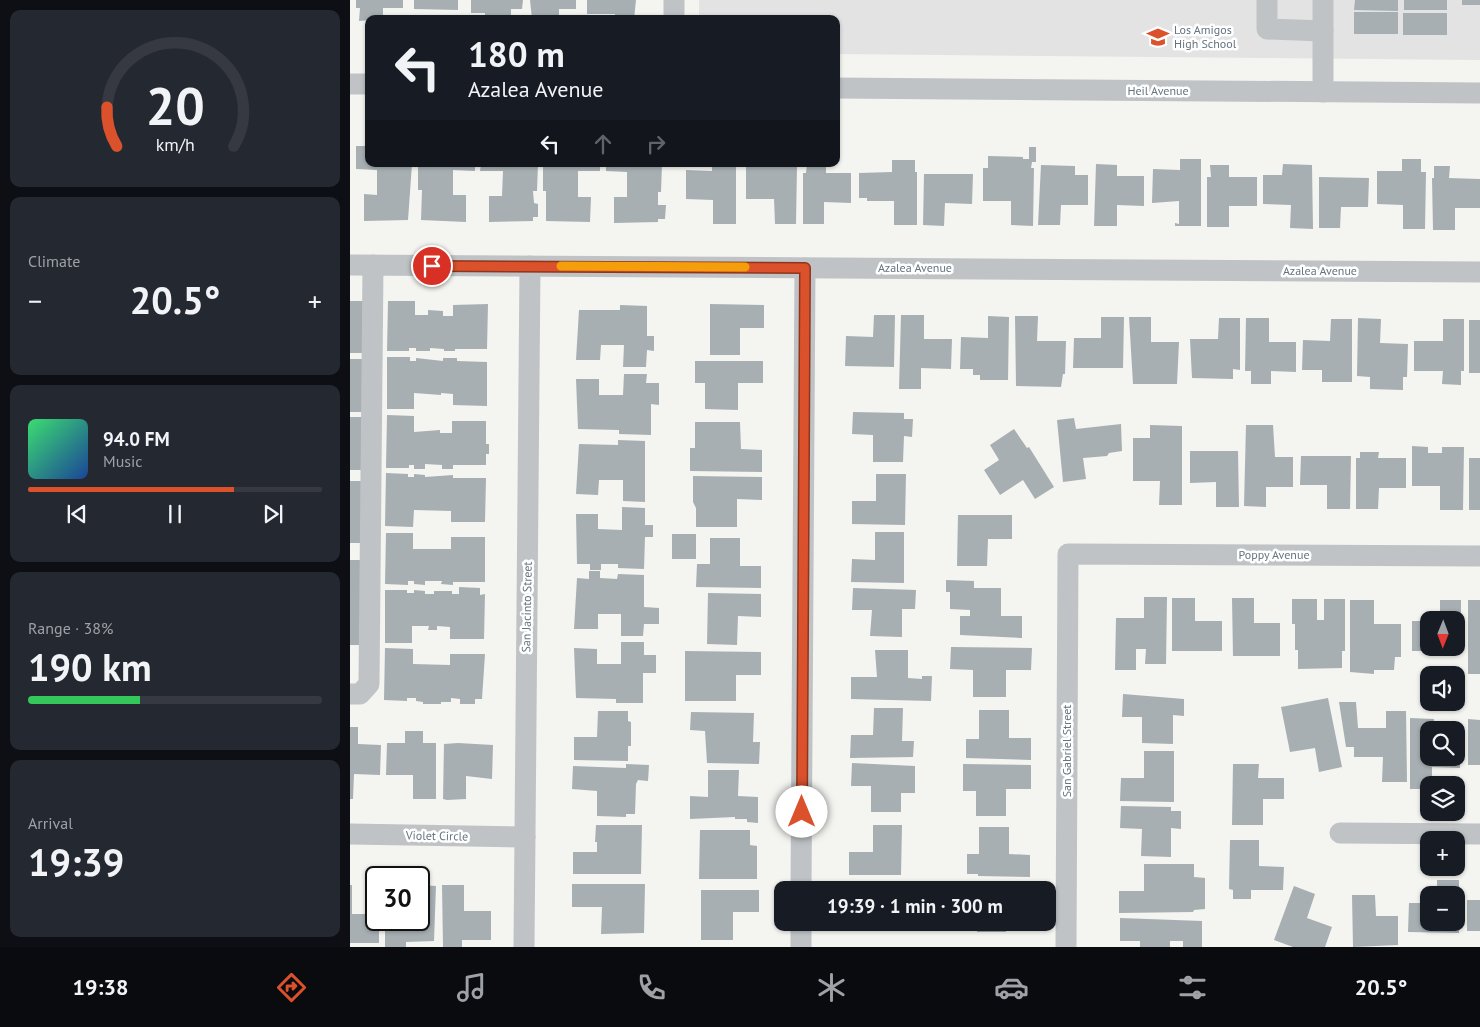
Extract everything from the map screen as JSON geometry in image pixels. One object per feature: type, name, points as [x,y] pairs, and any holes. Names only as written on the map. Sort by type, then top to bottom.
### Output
[{"type":"street","points":[[674,0],[674,15]]},
{"type":"street","points":[[1267,0],[1267,29],[1324,31]]},
{"type":"street","points":[[1323,0],[1323,92]]},
{"type":"street","points":[[350,84],[365,84]]},
{"type":"street","name":"Heil Avenue","points":[[840,88],[1480,93]]},
{"type":"street","name":"Azalea Avenue","points":[[350,265],[1480,272]]},
{"type":"street","points":[[350,694],[360,694],[368,684],[373,265]]},
{"type":"street","name":"San Jacinto Street","points":[[524,947],[530,266]]},
{"type":"street","points":[[801,881],[805,268]]},
{"type":"street","name":"Poppy Avenue","points":[[1068,554],[1480,556]]},
{"type":"street","name":"San Gabriel Street","points":[[1066,947],[1068,554]]},
{"type":"street","points":[[1340,833],[1480,834]]},
{"type":"street","name":"Violet Circle","points":[[350,834],[525,838]]},
{"type":"street","points":[[801,931],[801,947]]},
{"type":"shaded area","name":"Los Amigos High School","points":[[699,0],[1480,0],[1480,60],[840,54],[840,15],[699,15]]},
{"type":"building","points":[[356,0],[403,0],[403,8],[383,8],[383,15],[365,15],[365,20],[359,21],[360,8],[356,8]]},
{"type":"building","points":[[414,0],[458,0],[458,10],[414,9]]},
{"type":"building","points":[[471,0],[523,0],[522,9],[511,9],[511,15],[471,13]]},
{"type":"building","points":[[530,0],[576,0],[576,9],[559,9],[559,15],[532,15]]},
{"type":"building","points":[[587,0],[636,0],[634,15],[587,14]]},
{"type":"building","points":[[1355,0],[1398,0],[1398,11],[1354,10]]},
{"type":"building","points":[[1404,0],[1447,0],[1447,10],[1404,10]]},
{"type":"building","points":[[1462,0],[1480,0],[1480,5],[1462,5]]},
{"type":"building","points":[[1354,12],[1398,12],[1398,34],[1354,34]]},
{"type":"building","points":[[1403,13],[1447,13],[1447,35],[1403,35]]},
{"type":"building","points":[[356,146],[365,146],[365,167],[412,167],[408,220],[364,221],[364,194],[377,195],[377,170],[356,169]]},
{"type":"building","points":[[1029,147],[1036,147],[1036,162],[1032,162],[1031,168],[1034,168],[1033,226],[1011,225],[1011,201],[983,201],[983,168],[988,168],[988,156],[1023,157],[1023,159],[1029,159]]},
{"type":"building","points":[[1180,159],[1201,159],[1201,226],[1175,226],[1175,223],[1179,224],[1179,201],[1152,203],[1153,169],[1180,170]]},
{"type":"building","points":[[1402,159],[1421,159],[1421,172],[1426,172],[1425,229],[1403,229],[1403,205],[1377,204],[1377,171],[1402,171]]},
{"type":"building","points":[[892,160],[915,160],[915,172],[917,172],[917,225],[894,225],[894,201],[867,201],[867,198],[859,198],[859,173],[892,172]]},
{"type":"building","points":[[1096,164],[1117,165],[1117,176],[1144,176],[1144,206],[1117,205],[1117,226],[1094,226]]},
{"type":"building","points":[[1283,164],[1312,165],[1313,229],[1290,228],[1291,205],[1263,204],[1263,175],[1282,175]]},
{"type":"building","points":[[1041,165],[1075,166],[1075,175],[1088,175],[1088,205],[1061,205],[1060,225],[1038,225]]},
{"type":"building","points":[[1210,165],[1229,165],[1229,177],[1257,177],[1257,206],[1229,206],[1229,227],[1207,227],[1207,177],[1211,177]]},
{"type":"building","points":[[1434,166],[1450,166],[1449,178],[1480,179],[1480,208],[1455,208],[1455,230],[1433,230],[1432,178],[1434,178]]},
{"type":"building","points":[[418,167],[475,167],[475,171],[453,170],[453,195],[466,195],[466,222],[421,220],[422,190],[418,190]]},
{"type":"building","points":[[481,167],[538,167],[537,191],[533,191],[534,203],[538,204],[538,217],[533,217],[533,221],[489,222],[489,196],[502,196],[503,171],[480,171]]},
{"type":"building","points":[[543,167],[600,167],[600,171],[578,171],[578,197],[591,197],[590,222],[546,221],[546,191],[543,191]]},
{"type":"building","points":[[606,167],[662,167],[661,192],[658,192],[658,205],[666,205],[665,219],[658,219],[658,222],[614,223],[614,197],[627,197],[627,172],[606,171]]},
{"type":"building","points":[[712,167],[736,167],[736,224],[713,224],[713,200],[686,199],[686,170],[712,171]]},
{"type":"building","points":[[746,167],[797,167],[796,224],[775,224],[774,199],[746,199]]},
{"type":"building","points":[[807,167],[826,167],[826,173],[851,173],[851,203],[824,202],[824,224],[803,224],[803,173],[806,173]]},
{"type":"building","points":[[924,174],[973,174],[972,204],[945,203],[944,226],[923,225]]},
{"type":"building","points":[[1319,177],[1369,178],[1368,207],[1341,207],[1340,228],[1319,228]]},
{"type":"building","points":[[350,301],[363,301],[362,353],[350,353]]},
{"type":"building","points":[[388,301],[415,301],[415,315],[428,315],[428,310],[443,311],[443,316],[453,316],[453,305],[488,304],[487,349],[444,351],[444,349],[430,348],[430,351],[416,351],[416,348],[409,348],[409,351],[387,351]]},
{"type":"building","points":[[710,304],[764,305],[764,328],[740,328],[740,355],[710,355]]},
{"type":"building","points":[[620,305],[647,306],[647,336],[654,336],[654,351],[647,350],[646,367],[623,367],[624,345],[601,345],[600,360],[576,360],[579,310],[620,310]]},
{"type":"building","points":[[874,315],[895,315],[894,367],[845,366],[846,336],[873,337]]},
{"type":"building","points":[[901,315],[924,315],[924,339],[952,339],[951,369],[921,368],[921,389],[899,389]]},
{"type":"building","points":[[988,316],[1009,317],[1008,380],[980,380],[980,375],[973,375],[973,369],[960,369],[961,337],[988,338]]},
{"type":"building","points":[[1015,316],[1038,316],[1037,341],[1066,341],[1065,374],[1063,374],[1061,387],[1016,386]]},
{"type":"building","points":[[1101,317],[1124,317],[1123,368],[1073,368],[1074,338],[1101,338]]},
{"type":"building","points":[[1129,317],[1151,317],[1151,342],[1179,342],[1177,384],[1133,384]]},
{"type":"building","points":[[1219,318],[1240,318],[1240,370],[1233,369],[1233,379],[1192,378],[1190,339],[1218,339]]},
{"type":"building","points":[[1246,318],[1269,318],[1269,342],[1296,342],[1296,372],[1271,371],[1271,384],[1251,384],[1251,371],[1245,371]]},
{"type":"building","points":[[1358,318],[1381,319],[1380,343],[1408,344],[1407,377],[1403,377],[1403,390],[1370,389],[1370,377],[1357,376]]},
{"type":"building","points":[[1331,319],[1352,319],[1352,382],[1322,382],[1322,370],[1302,370],[1303,340],[1330,341]]},
{"type":"building","points":[[1443,319],[1464,319],[1464,371],[1461,371],[1461,385],[1442,384],[1443,371],[1414,371],[1414,341],[1443,341]]},
{"type":"building","points":[[1469,320],[1480,320],[1480,373],[1469,373]]},
{"type":"building","points":[[387,357],[410,357],[410,361],[416,361],[416,358],[443,361],[443,358],[457,358],[457,361],[487,362],[487,406],[453,405],[453,394],[414,393],[414,409],[387,409]]},
{"type":"building","points":[[350,359],[363,359],[362,412],[350,412]]},
{"type":"building","points":[[695,361],[763,361],[763,383],[738,383],[738,410],[705,409],[705,383],[695,383]]},
{"type":"building","points":[[624,374],[647,374],[646,383],[659,383],[659,405],[651,404],[651,435],[619,434],[619,430],[578,429],[576,379],[599,379],[599,395],[623,395]]},
{"type":"building","points":[[853,412],[904,413],[904,419],[913,419],[912,437],[904,436],[903,462],[873,462],[873,435],[852,434]]},
{"type":"building","points":[[387,415],[414,416],[414,432],[440,430],[440,433],[452,433],[452,421],[486,421],[486,444],[489,444],[489,454],[486,454],[486,465],[453,465],[453,469],[442,469],[442,465],[425,464],[425,469],[414,469],[414,465],[409,465],[409,468],[386,468]]},
{"type":"building","points":[[350,417],[362,417],[361,470],[350,470]]},
{"type":"building","points":[[1074,418],[1076,429],[1121,424],[1122,451],[1109,453],[1107,456],[1083,458],[1086,479],[1063,482],[1057,420]]},
{"type":"building","points":[[695,422],[740,422],[741,449],[762,450],[762,472],[690,471],[690,448],[695,448]]},
{"type":"building","points":[[1150,425],[1182,426],[1182,505],[1159,505],[1160,481],[1133,481],[1133,438],[1150,438]]},
{"type":"building","points":[[1246,425],[1273,425],[1275,457],[1293,457],[1293,487],[1266,487],[1266,507],[1244,506]]},
{"type":"building","points":[[1014,429],[1027,448],[1029,447],[1054,487],[1035,499],[1023,480],[1000,495],[984,470],[999,460],[990,445]]},
{"type":"building","points":[[618,440],[645,441],[645,502],[623,501],[623,480],[599,480],[598,495],[576,494],[579,444],[618,445]]},
{"type":"building","points":[[1412,446],[1428,447],[1428,453],[1442,453],[1442,447],[1464,447],[1463,510],[1440,510],[1440,486],[1412,486]]},
{"type":"building","points":[[1190,451],[1238,451],[1239,507],[1216,507],[1216,482],[1190,483]]},
{"type":"building","points":[[1360,452],[1379,452],[1378,458],[1406,458],[1406,488],[1379,488],[1378,509],[1356,509],[1356,458],[1360,458]]},
{"type":"building","points":[[1301,456],[1351,456],[1350,509],[1327,509],[1327,485],[1300,485]]},
{"type":"building","points":[[1469,458],[1480,458],[1480,510],[1469,510]]},
{"type":"building","points":[[386,473],[408,474],[408,477],[414,477],[414,474],[425,475],[425,477],[453,475],[453,478],[486,478],[485,522],[451,522],[451,511],[414,510],[413,527],[385,526]]},
{"type":"building","points":[[876,474],[906,474],[905,525],[852,524],[852,501],[876,501]]},
{"type":"building","points":[[693,476],[762,477],[762,500],[737,499],[737,527],[696,527],[696,508],[693,502]]},
{"type":"building","points":[[350,481],[361,481],[362,543],[350,543]]},
{"type":"building","points":[[622,507],[645,508],[645,525],[653,525],[653,537],[645,537],[644,569],[618,568],[618,564],[601,564],[601,570],[590,570],[590,564],[577,564],[576,514],[598,514],[598,529],[622,530]]},
{"type":"building","points":[[958,515],[1012,515],[1012,539],[988,539],[987,566],[957,566]]},
{"type":"building","points":[[875,532],[904,532],[904,583],[851,582],[852,559],[875,560]]},
{"type":"building","points":[[386,533],[413,533],[413,549],[451,549],[451,537],[485,537],[485,582],[453,582],[453,585],[441,584],[442,581],[425,581],[425,585],[414,584],[414,581],[408,581],[408,585],[385,584]]},
{"type":"building","points":[[672,534],[696,534],[696,559],[672,559]]},
{"type":"building","points":[[710,538],[740,538],[740,566],[761,566],[761,588],[696,587],[697,564],[710,564]]},
{"type":"building","points":[[350,560],[363,560],[359,645],[350,645]]},
{"type":"building","points":[[589,571],[600,571],[600,578],[617,579],[618,574],[644,575],[644,607],[659,608],[659,624],[644,624],[643,636],[621,636],[621,614],[598,614],[598,629],[574,629],[577,578],[589,579]]},
{"type":"building","points":[[946,580],[974,581],[974,588],[1001,588],[1001,616],[1022,616],[1022,638],[960,635],[960,616],[970,616],[970,610],[950,609],[950,592],[946,592]]},
{"type":"building","points":[[459,587],[480,588],[480,595],[485,594],[484,639],[450,639],[450,627],[437,626],[437,630],[428,630],[429,626],[412,626],[412,643],[385,643],[385,590],[407,590],[407,593],[414,593],[414,590],[425,591],[425,594],[434,594],[434,591],[452,591],[452,594],[459,594]]},
{"type":"building","points":[[853,588],[916,590],[915,609],[902,609],[902,637],[870,636],[872,610],[852,610]]},
{"type":"building","points":[[708,593],[761,594],[761,617],[738,616],[737,645],[707,644]]},
{"type":"building","points":[[1144,597],[1167,597],[1166,664],[1145,664],[1146,649],[1136,649],[1136,670],[1115,670],[1116,618],[1144,618]]},
{"type":"building","points":[[1172,598],[1195,598],[1195,621],[1222,621],[1222,651],[1172,651]]},
{"type":"building","points":[[1232,598],[1254,598],[1254,623],[1280,623],[1280,656],[1233,656]]},
{"type":"building","points":[[1292,599],[1317,599],[1317,620],[1324,620],[1324,599],[1345,599],[1345,651],[1342,651],[1342,668],[1298,669],[1298,650],[1295,650],[1295,624],[1292,624]]},
{"type":"building","points":[[1350,600],[1374,600],[1374,624],[1401,624],[1401,657],[1395,657],[1394,670],[1374,670],[1374,674],[1350,672]]},
{"type":"building","points":[[1440,600],[1461,600],[1461,611],[1440,611]]},
{"type":"building","points":[[1468,600],[1480,600],[1480,674],[1468,674]]},
{"type":"building","points":[[1412,621],[1420,621],[1420,651],[1412,651]]},
{"type":"building","points":[[621,642],[644,642],[644,655],[656,655],[656,673],[643,673],[643,703],[616,703],[616,699],[576,698],[574,648],[597,649],[597,664],[621,664]]},
{"type":"building","points":[[951,647],[1032,648],[1031,670],[1006,670],[1006,697],[973,697],[973,670],[950,669]]},
{"type":"building","points":[[385,648],[413,649],[413,664],[450,665],[450,654],[485,654],[482,699],[475,699],[475,704],[460,704],[460,699],[451,698],[451,702],[441,702],[441,704],[423,704],[423,702],[416,701],[416,698],[407,698],[407,701],[384,700]]},
{"type":"building","points":[[875,650],[908,650],[908,678],[922,679],[922,676],[932,676],[931,701],[851,699],[851,677],[877,677]]},
{"type":"building","points":[[685,651],[761,652],[761,675],[736,675],[736,701],[685,701]]},
{"type":"building","points":[[1123,694],[1184,699],[1184,716],[1173,715],[1173,744],[1142,743],[1142,717],[1122,717]]},
{"type":"building","points":[[1328,698],[1342,767],[1319,772],[1315,748],[1290,752],[1281,707]]},
{"type":"building","points":[[1339,702],[1356,702],[1358,728],[1386,728],[1386,711],[1406,711],[1407,782],[1382,782],[1383,757],[1354,757],[1354,747],[1346,747]]},
{"type":"building","points":[[874,708],[903,708],[902,741],[914,741],[913,757],[850,758],[851,735],[873,735]]},
{"type":"building","points":[[979,710],[1009,710],[1009,738],[1031,738],[1031,760],[966,758],[966,739],[979,739]]},
{"type":"building","points":[[598,711],[628,711],[628,721],[631,722],[631,746],[628,746],[628,761],[574,760],[574,737],[597,737]]},
{"type":"building","points":[[691,712],[754,713],[753,742],[760,742],[759,764],[707,763],[705,731],[690,730]]},
{"type":"building","points":[[1410,718],[1434,719],[1434,721],[1420,721],[1420,766],[1460,766],[1460,768],[1432,767],[1432,776],[1420,776],[1420,789],[1410,789]]},
{"type":"building","points":[[1468,719],[1480,720],[1480,765],[1468,765]]},
{"type":"building","points":[[350,727],[358,727],[358,744],[381,745],[380,775],[354,774],[353,799],[350,799]]},
{"type":"building","points":[[405,731],[423,731],[423,743],[436,743],[436,799],[413,799],[413,775],[386,775],[387,743],[405,743]]},
{"type":"building","points":[[444,744],[493,745],[492,779],[466,776],[466,799],[447,800],[443,799]]},
{"type":"building","points":[[1144,751],[1174,751],[1174,802],[1120,801],[1121,778],[1144,778]]},
{"type":"building","points":[[852,763],[915,766],[915,793],[901,793],[901,812],[871,812],[871,786],[851,786]]},
{"type":"building","points":[[626,764],[649,765],[648,781],[638,780],[636,784],[635,814],[626,814],[626,817],[597,816],[597,791],[572,789],[573,766],[626,768]]},
{"type":"building","points":[[963,764],[1031,765],[1031,789],[1006,789],[1006,816],[976,816],[976,791],[963,791]]},
{"type":"building","points":[[1233,764],[1259,764],[1258,778],[1284,778],[1284,799],[1263,799],[1263,825],[1232,825]]},
{"type":"building","points":[[708,770],[739,770],[738,796],[758,797],[758,823],[747,822],[747,819],[735,819],[735,817],[690,819],[690,796],[708,797]]},
{"type":"building","points":[[1121,806],[1171,807],[1171,811],[1181,811],[1181,829],[1171,828],[1171,857],[1141,856],[1142,829],[1120,828]]},
{"type":"building","points":[[596,825],[642,825],[641,874],[573,874],[573,852],[597,852],[597,842],[595,842]]},
{"type":"building","points":[[873,825],[902,825],[901,875],[849,875],[849,852],[873,852]]},
{"type":"building","points":[[979,827],[1009,827],[1009,854],[1030,855],[1030,877],[967,874],[967,854],[979,854]]},
{"type":"building","points":[[700,830],[750,830],[750,845],[757,846],[757,879],[699,879]]},
{"type":"building","points":[[1230,840],[1259,840],[1259,866],[1284,867],[1283,890],[1251,890],[1251,899],[1233,899],[1233,890],[1229,889]]},
{"type":"building","points":[[1144,864],[1194,864],[1194,877],[1205,878],[1205,909],[1194,910],[1193,912],[1119,913],[1119,891],[1144,891]]},
{"type":"building","points":[[1437,880],[1459,880],[1459,886],[1437,886]]},
{"type":"building","points":[[572,884],[645,884],[644,933],[601,934],[602,907],[572,907]]},
{"type":"building","points":[[350,885],[352,885],[352,914],[365,914],[365,931],[379,931],[379,943],[350,943]]},
{"type":"building","points":[[442,885],[464,885],[464,911],[491,911],[491,940],[462,940],[462,947],[443,947]]},
{"type":"building","points":[[430,886],[436,886],[434,941],[406,942],[406,947],[385,947],[385,931],[430,931]]},
{"type":"building","points":[[1294,886],[1315,894],[1307,918],[1332,927],[1325,947],[1293,947],[1274,940]]},
{"type":"building","points":[[701,890],[759,890],[759,912],[733,912],[733,940],[701,940]]},
{"type":"building","points":[[1352,895],[1375,895],[1376,916],[1398,916],[1398,945],[1353,947]]},
{"type":"building","points":[[1467,900],[1480,900],[1480,931],[1467,931]]},
{"type":"building","points":[[1409,903],[1420,903],[1420,931],[1459,931],[1459,933],[1408,932]]},
{"type":"building","points":[[1120,918],[1202,921],[1202,947],[1183,947],[1183,941],[1170,941],[1170,947],[1140,947],[1140,941],[1120,941]]},
{"type":"building","points":[[977,931],[1006,931],[1006,932]]},
{"type":"slow traffic","points":[[561,266],[745,267]]},
{"type":"place","name":"Los Amigos High School","points":[[1158,37]]},
{"type":"route","points":[[432,266],[805,268],[802,812]]}]
